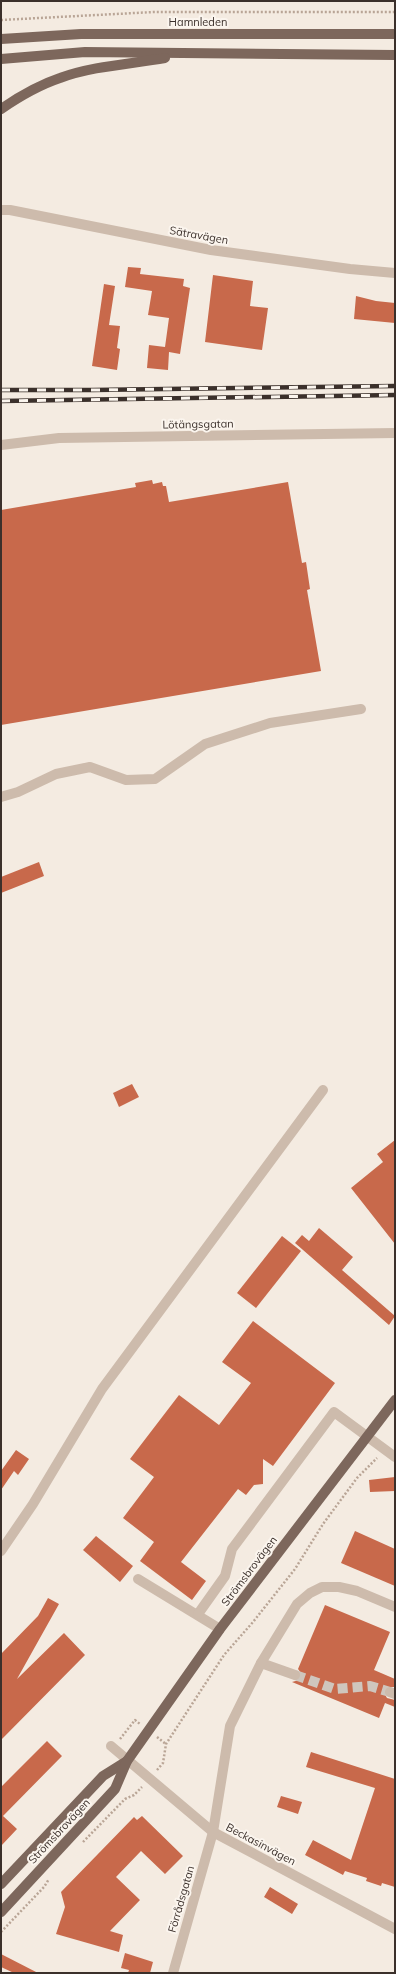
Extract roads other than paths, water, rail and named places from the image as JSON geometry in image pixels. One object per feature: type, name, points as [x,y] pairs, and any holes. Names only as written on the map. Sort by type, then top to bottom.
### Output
[{"type":"main road","name":"Hamnleden","points":[[1,39],[81,34],[395,34]]},
{"type":"main road","points":[[1,59],[85,52],[395,55]]},
{"type":"main road","points":[[1,109],[36,88],[61,77],[114,66],[195,54]]},
{"type":"main road","name":"Strömsbrovägen","points":[[1,1912],[115,1789],[127,1761],[220,1629],[395,1400]]},
{"type":"main road","name":"Strömsbrovägen","points":[[1,1884],[103,1776],[127,1761]]},
{"type":"street","name":"Sätravägen","points":[[1,210],[10,210],[210,250],[350,269],[395,273]]},
{"type":"street","name":"Lötängsgatan","points":[[1,445],[59,438],[395,432]]},
{"type":"street","points":[[1,797],[18,792],[56,774],[90,767],[126,780],[155,779],[205,744],[270,723],[361,709]]},
{"type":"street","points":[[1,1551],[33,1504],[102,1388],[323,1090]]},
{"type":"street","points":[[198,1614],[225,1576],[232,1549],[334,1412],[395,1457]]},
{"type":"street","points":[[138,1579],[198,1614],[220,1629]]},
{"type":"street","name":"Förrådsgatan","points":[[173,1973],[213,1832],[230,1726],[261,1663],[297,1604],[310,1593],[322,1588],[339,1587],[357,1591],[395,1606]]},
{"type":"street","points":[[261,1663],[295,1675]]},
{"type":"street","name":"Beckasinvägen","points":[[111,1746],[213,1832],[395,1929]]},
{"type":"tunnel","points":[[295,1675],[335,1689],[370,1686],[390,1692]]},
{"type":"railway","points":[[1,390],[395,386]]},
{"type":"railway","points":[[1,401],[395,395]]}]
